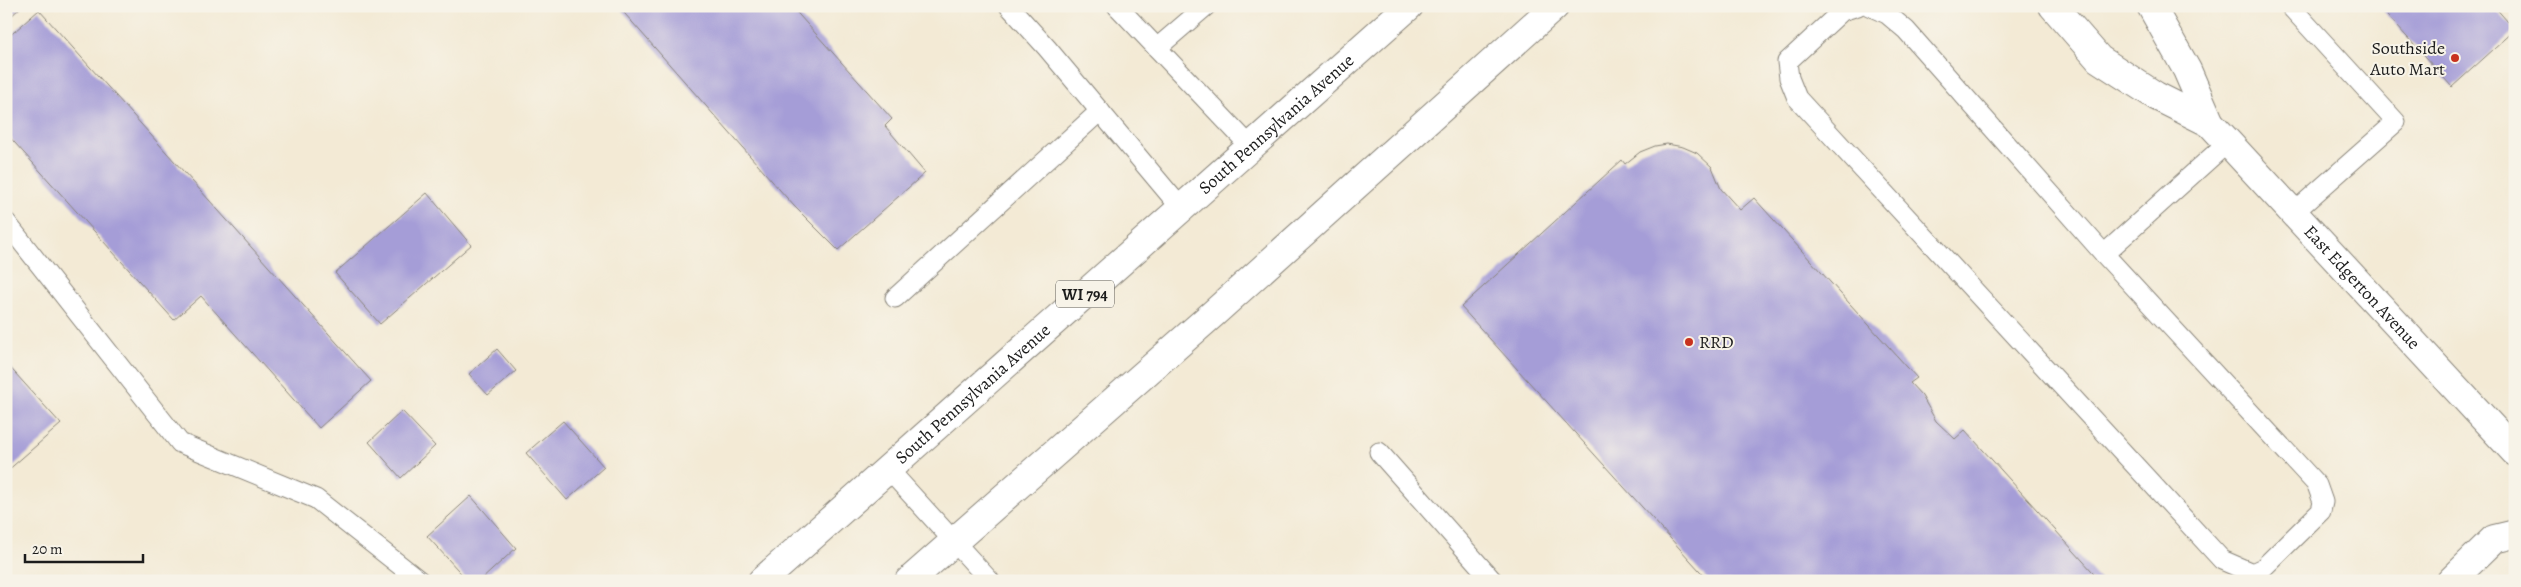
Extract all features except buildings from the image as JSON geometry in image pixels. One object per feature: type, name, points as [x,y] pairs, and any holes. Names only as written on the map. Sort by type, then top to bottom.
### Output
[{"type":"main road","name":"South Pennsylvania Avenue","points":[[762,581],[1409,6]]},
{"type":"main road","points":[[909,581],[1214,313],[1555,6]]},
{"type":"main road","name":"East Edgerton Avenue","points":[[2053,6],[2099,59],[2218,133],[2515,452]]},
{"type":"main road","name":"East Edgerton Avenue","points":[[2153,7],[2218,133]]},
{"type":"main road","points":[[2451,581],[2494,539],[2515,534]]},
{"type":"lane","points":[[1009,6],[1047,48],[1181,208]]},
{"type":"lane","points":[[1117,6],[1250,146]]},
{"type":"lane","points":[[1157,48],[1206,6]]},
{"type":"lane","points":[[1858,6],[1842,11],[1787,62],[1789,78],[1797,98],[2222,560],[2239,575],[2252,573],[2263,568],[2321,511],[2323,502],[2317,485],[2104,254],[1906,30],[1886,14],[1869,6]]},
{"type":"lane","points":[[2290,6],[2396,122],[2293,213]]},
{"type":"lane","points":[[895,298],[1100,111]]},
{"type":"lane","points":[[2104,254],[2218,133]]},
{"type":"lane","points":[[6,222],[180,443],[316,499],[420,581]]},
{"type":"lane","points":[[1380,452],[1493,581]]},
{"type":"lane","points":[[888,469],[955,540],[990,581]]},
{"type":"place","name":"Southside Auto Mart","points":[[2455,58]]},
{"type":"place","name":"RRD","points":[[1689,342]]}]
